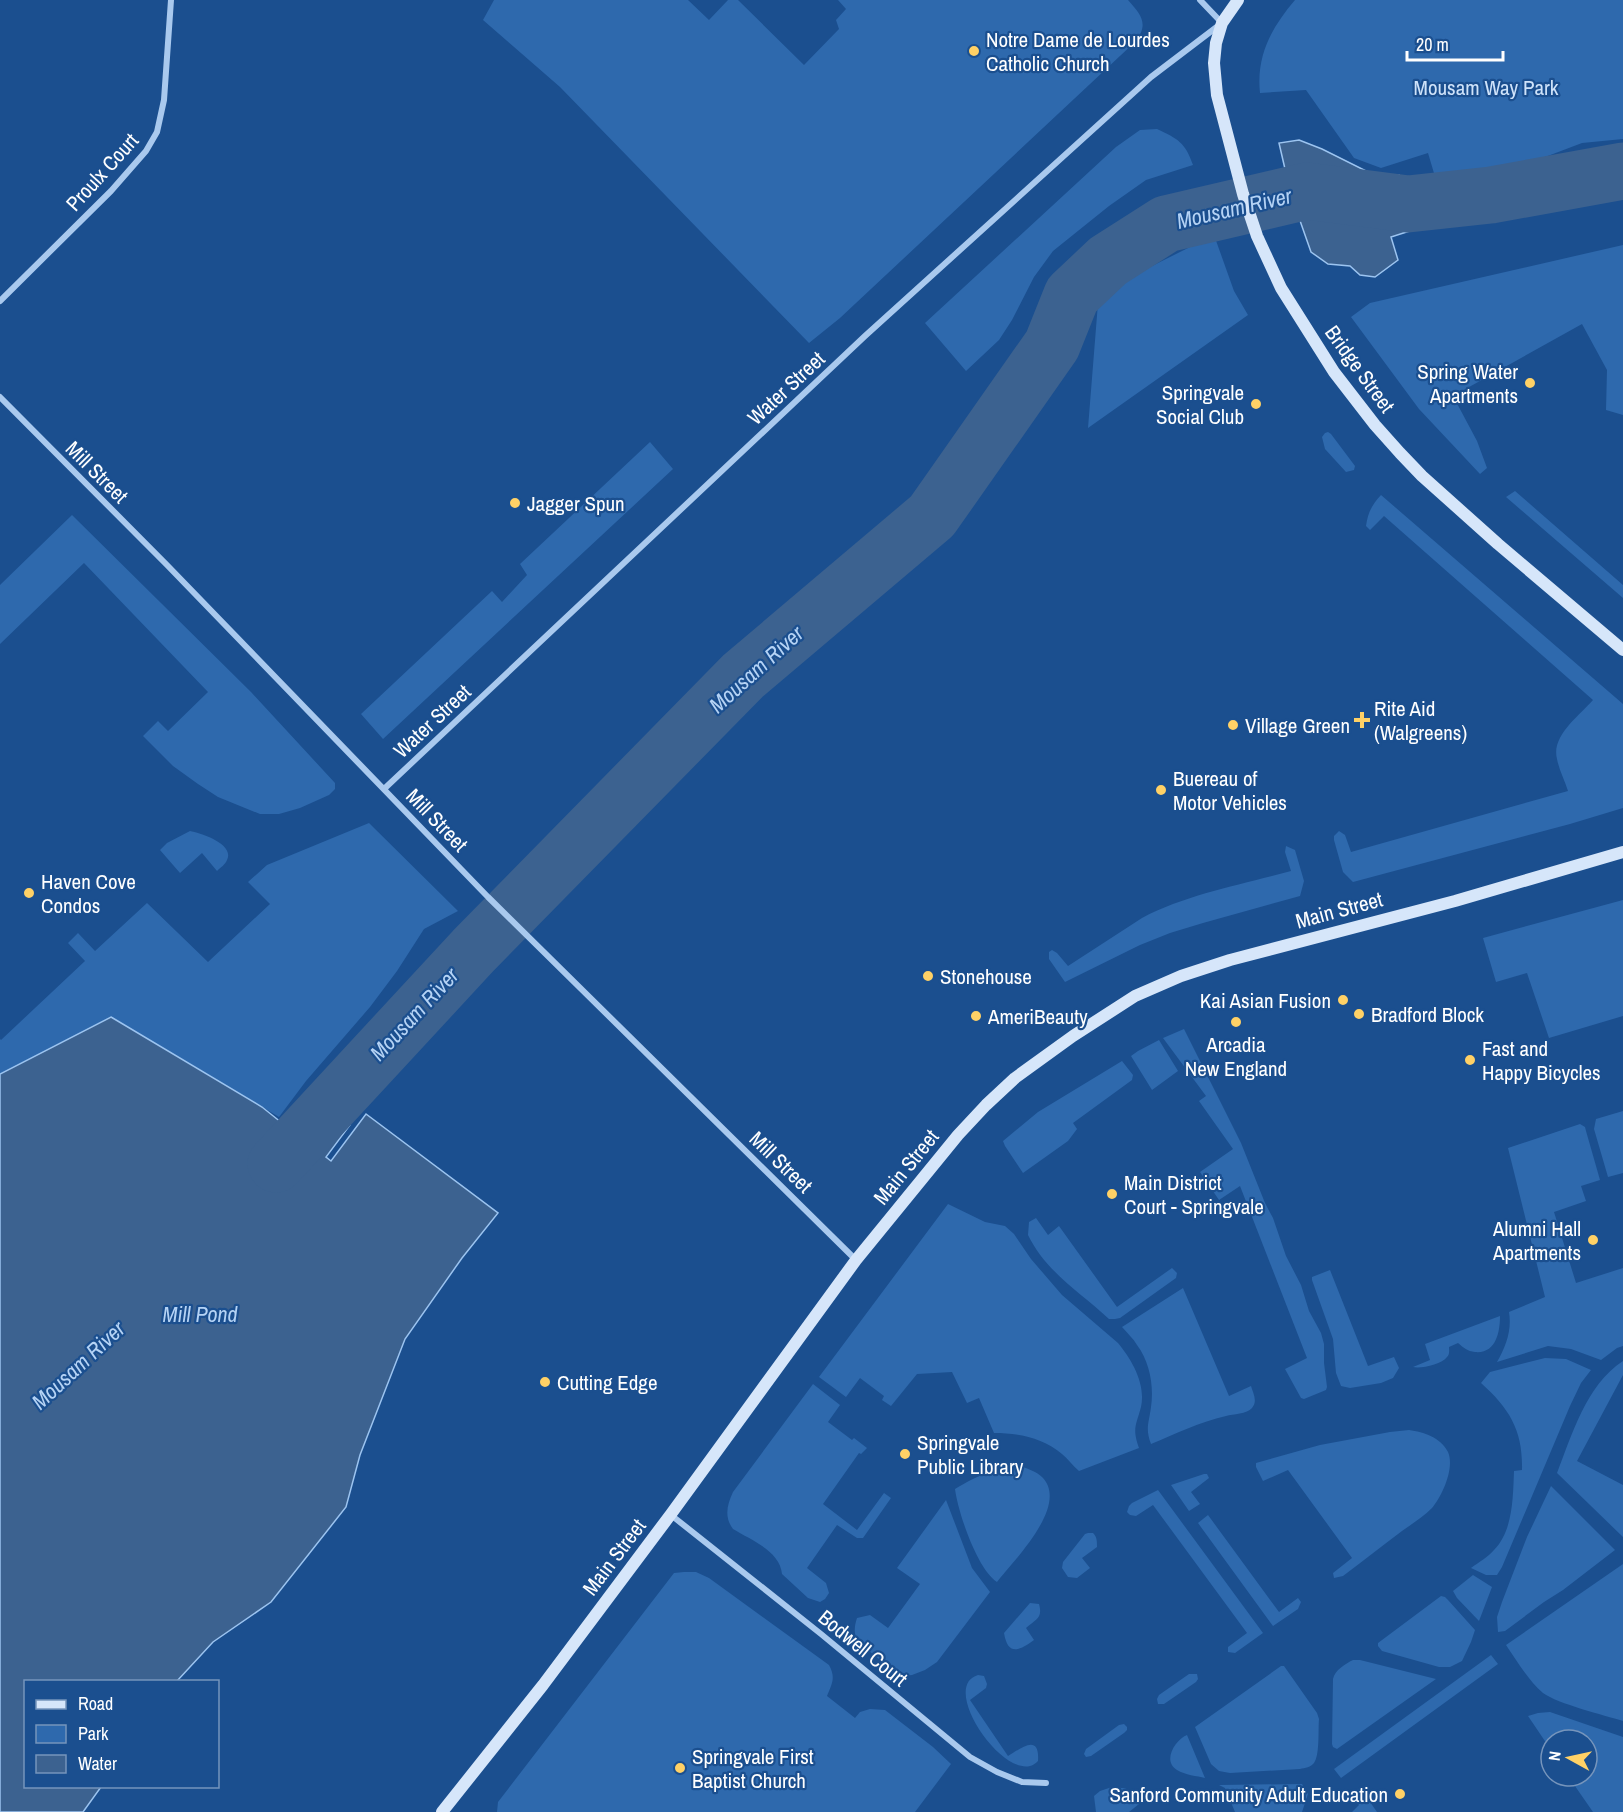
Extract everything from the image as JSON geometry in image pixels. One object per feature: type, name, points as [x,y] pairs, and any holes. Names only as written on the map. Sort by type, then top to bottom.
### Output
[{"type":"main road","points":[[1222,23],[1238,0]]},
{"type":"main road","name":"Bridge Street","points":[[1222,23],[1216,43],[1214,63],[1217,95],[1243,194],[1257,236],[1281,288],[1334,372],[1374,425],[1422,476],[1623,650]]},
{"type":"main road","name":"Main Street","points":[[443,1812],[543,1685],[856,1260],[958,1135],[1015,1078],[1135,996],[1181,976],[1230,960],[1455,901],[1623,852]]},
{"type":"street","name":"Proulx Court","points":[[0,301],[111,191],[146,151],[157,132],[164,100],[171,0]]},
{"type":"street","points":[[1200,0],[1222,23]]},
{"type":"street","name":"Water Street","points":[[384,789],[874,328],[1151,77],[1222,23]]},
{"type":"street","name":"Mill Street","points":[[0,397],[488,897],[856,1260]]},
{"type":"street","name":"Bodwell Court","points":[[670,1514],[970,1757],[997,1772],[1022,1782],[1046,1783]]},
{"type":"green space","points":[[494,0],[688,0],[709,20],[728,0],[738,0],[804,65],[839,29],[836,20],[846,9],[838,0],[1128,0],[1140,15],[1143,24],[1136,41],[840,318],[809,343],[560,87],[483,20]]},
{"type":"green space","name":"Mousam Way Park","points":[[1295,0],[1623,0],[1623,139],[1582,143],[1498,175],[1439,190],[1428,153],[1381,168],[1354,158],[1306,90],[1260,93],[1259,79],[1267,42]]},
{"type":"green space","points":[[1157,129],[1184,146],[1193,165],[1146,180],[1053,251],[1034,277],[999,340],[966,371],[925,323],[1116,147],[1140,130]]},
{"type":"green space","points":[[1214,235],[1234,291],[1248,315],[1088,428],[1098,303],[1132,276]]},
{"type":"green space","points":[[1623,245],[1623,415],[1606,410],[1607,370],[1582,324],[1453,396],[1477,441],[1487,468],[1480,474],[1419,409],[1351,317],[1370,303]]},
{"type":"green space","points":[[1328,432],[1355,466],[1354,470],[1346,472],[1325,449],[1322,437]]},
{"type":"green space","points":[[650,442],[673,469],[383,739],[361,714],[492,591],[502,602],[527,575],[520,564]]},
{"type":"green space","points":[[1515,491],[1623,585],[1623,598],[1506,497]]},
{"type":"green space","points":[[1381,495],[1623,704],[1623,808],[1353,882],[1343,872],[1334,840],[1334,836],[1339,831],[1345,835],[1351,852],[1568,791],[1557,759],[1558,742],[1562,734],[1593,700],[1384,516],[1370,530],[1366,526],[1368,517]]},
{"type":"green space","points":[[72,515],[251,692],[335,783],[335,789],[329,795],[300,808],[279,814],[260,814],[218,797],[173,766],[143,736],[158,721],[168,731],[208,692],[84,563],[0,644],[0,585]]},
{"type":"green space","points":[[369,823],[458,911],[424,929],[370,1007],[306,1081],[279,1117],[111,1017],[0,1074],[0,1039],[85,961],[68,943],[78,933],[95,951],[147,903],[208,962],[270,904],[248,882],[267,865]]},
{"type":"green space","points":[[190,831],[216,840],[226,849],[227,860],[217,871],[202,853],[180,873],[160,850],[167,843]]},
{"type":"green space","points":[[1286,846],[1295,850],[1304,881],[1300,896],[1170,933],[1140,945],[1065,982],[1049,959],[1049,952],[1052,950],[1068,966],[1142,918],[1178,902],[1291,871],[1285,852]]},
{"type":"green space","points":[[1623,900],[1623,1016],[1549,1038],[1527,973],[1496,982],[1483,938]]},
{"type":"green space","points":[[1184,1029],[1241,1143],[1273,1218],[1286,1256],[1301,1285],[1309,1311],[1321,1333],[1327,1387],[1326,1390],[1304,1399],[1301,1398],[1285,1369],[1307,1358],[1240,1186],[1219,1200],[1200,1172],[1233,1149],[1199,1101],[1206,1096],[1163,1038]]},
{"type":"green space","points":[[1159,1040],[1178,1071],[1152,1090],[1131,1056]]},
{"type":"green space","points":[[1122,1061],[1133,1075],[1132,1080],[1073,1123],[1077,1129],[1068,1141],[1023,1173],[1003,1141],[1038,1112]]},
{"type":"green space","points":[[1623,1111],[1623,1173],[1608,1177],[1594,1129],[1596,1119]]},
{"type":"green space","points":[[1580,1124],[1585,1127],[1600,1180],[1581,1186],[1586,1201],[1554,1212],[1576,1283],[1623,1268],[1623,1346],[1601,1360],[1571,1349],[1548,1346],[1497,1362],[1508,1338],[1509,1312],[1545,1297],[1508,1148]]},
{"type":"green space","points":[[948,1204],[985,1222],[1005,1226],[1014,1234],[1031,1259],[1062,1295],[1118,1343],[1133,1365],[1140,1381],[1142,1398],[1135,1431],[1139,1448],[1079,1471],[1062,1454],[1039,1440],[1021,1435],[994,1433],[979,1398],[967,1403],[952,1372],[917,1374],[891,1406],[882,1400],[884,1396],[860,1378],[846,1397],[819,1377]]},
{"type":"green space","points":[[1036,1218],[1048,1235],[1059,1226],[1117,1307],[1172,1268],[1177,1273],[1176,1278],[1120,1318],[1109,1319],[1064,1281],[1035,1248],[1028,1235],[1029,1222]]},
{"type":"green space","points":[[1330,1270],[1368,1366],[1394,1357],[1399,1368],[1393,1378],[1381,1383],[1350,1388],[1341,1386],[1336,1373],[1333,1339],[1312,1280],[1312,1277]]},
{"type":"green space","points":[[1183,1288],[1229,1396],[1251,1386],[1255,1403],[1247,1412],[1188,1428],[1151,1444],[1148,1429],[1152,1399],[1150,1375],[1145,1359],[1134,1340],[1122,1327]]},
{"type":"green space","points":[[1500,1316],[1498,1335],[1488,1349],[1482,1352],[1472,1352],[1458,1343],[1449,1347],[1448,1356],[1441,1362],[1426,1367],[1413,1367],[1430,1360],[1425,1344]]},
{"type":"green space","points":[[1545,1358],[1566,1359],[1591,1370],[1581,1383],[1570,1406],[1502,1567],[1497,1575],[1486,1575],[1471,1568],[1492,1553],[1505,1533],[1511,1513],[1514,1471],[1522,1470],[1522,1456],[1513,1422],[1500,1402],[1481,1383],[1490,1372]]},
{"type":"green space","points":[[1623,1361],[1623,1375],[1577,1461],[1623,1485],[1623,1537],[1557,1473],[1575,1427],[1590,1397],[1610,1371]]},
{"type":"green space","points":[[813,1384],[840,1405],[828,1422],[867,1448],[861,1454],[859,1453],[823,1504],[857,1530],[884,1493],[891,1498],[863,1538],[857,1538],[837,1525],[807,1568],[826,1583],[829,1593],[820,1602],[808,1598],[782,1574],[776,1559],[770,1553],[733,1529],[727,1515],[733,1492]]},
{"type":"green space","points":[[1409,1430],[1431,1436],[1448,1452],[1449,1474],[1440,1496],[1432,1508],[1421,1517],[1343,1576],[1334,1578],[1333,1573],[1352,1558],[1288,1470],[1263,1481],[1256,1463],[1320,1445]]},
{"type":"green space","points":[[1021,1466],[1042,1477],[1049,1489],[1049,1502],[1045,1517],[1036,1532],[997,1582],[982,1565],[976,1553],[964,1525],[955,1489],[986,1473]]},
{"type":"green space","points":[[1207,1474],[1209,1478],[1191,1492],[1200,1504],[1189,1511],[1171,1485]]},
{"type":"green space","points":[[1551,1486],[1615,1550],[1505,1631],[1498,1632],[1497,1617],[1502,1602],[1527,1537]]},
{"type":"green space","points":[[1158,1490],[1263,1633],[1235,1653],[1228,1652],[1228,1647],[1247,1633],[1153,1505],[1136,1516],[1127,1512],[1132,1503]]},
{"type":"green space","points":[[946,1500],[972,1568],[990,1592],[937,1662],[925,1670],[904,1676],[897,1674],[857,1641],[856,1621],[857,1618],[870,1615],[888,1628],[920,1584],[897,1568]]},
{"type":"green space","points":[[1208,1515],[1279,1612],[1298,1598],[1301,1602],[1298,1609],[1273,1626],[1198,1523]]},
{"type":"green space","points":[[1088,1533],[1093,1533],[1097,1543],[1097,1547],[1082,1558],[1090,1568],[1077,1578],[1068,1577],[1062,1568],[1063,1562]]},
{"type":"green space","points":[[1623,1564],[1623,1721],[1570,1705],[1543,1693],[1506,1645]]},
{"type":"green space","points":[[696,1572],[709,1578],[829,1665],[833,1677],[827,1696],[855,1718],[860,1712],[870,1709],[885,1710],[951,1764],[915,1812],[497,1812],[498,1802],[674,1573]]},
{"type":"green space","points":[[1473,1575],[1492,1587],[1479,1621],[1453,1591]]},
{"type":"green space","points":[[1441,1596],[1448,1600],[1475,1630],[1462,1661],[1450,1667],[1439,1667],[1382,1651],[1378,1643]]},
{"type":"green space","points":[[1030,1603],[1039,1604],[1040,1609],[1038,1618],[1026,1628],[1034,1640],[1019,1649],[1012,1648],[1008,1646],[1004,1633]]},
{"type":"green space","points":[[1491,1655],[1498,1664],[1341,1778],[1334,1769]]},
{"type":"green space","points":[[1353,1660],[1436,1679],[1337,1749],[1332,1744],[1333,1679],[1338,1670]]},
{"type":"green space","points":[[1284,1666],[1317,1713],[1318,1742],[1314,1763],[1300,1769],[1230,1773],[1219,1771],[1211,1764],[1195,1727]]},
{"type":"green space","points":[[1189,1674],[1197,1674],[1196,1682],[1164,1704],[1158,1704],[1159,1695]]},
{"type":"green space","points":[[978,1675],[984,1676],[986,1688],[970,1700],[1008,1756],[1028,1745],[1036,1747],[1038,1761],[1033,1765],[1017,1765],[1003,1757],[978,1728],[966,1695],[968,1682]]},
{"type":"green space","points":[[1550,1712],[1597,1728],[1539,1728],[1539,1732],[1528,1716]]},
{"type":"green space","points":[[1124,1724],[1127,1730],[1124,1733],[1091,1756],[1086,1757],[1084,1754],[1086,1749],[1119,1725]]},
{"type":"green space","points":[[1599,1729],[1623,1737],[1623,1812],[1593,1812],[1576,1788],[1599,1788]]},
{"type":"green space","points":[[1187,1735],[1205,1778],[1180,1772],[1173,1766],[1170,1756],[1172,1751],[1178,1741]]},
{"type":"green space","points":[[1302,1784],[1308,1794],[1302,1812],[1235,1812],[1225,1788],[1219,1785]]},
{"type":"green space","points":[[1112,1787],[1130,1790],[1139,1804],[1129,1812],[1096,1812],[1094,1796]]},
{"type":"green space","points":[[1360,1788],[1377,1812],[1352,1812],[1359,1805],[1351,1794]]},
{"type":"water","points":[[1299,140],[1380,178],[1399,175],[1416,229],[1391,237],[1398,260],[1375,277],[1360,275],[1350,266],[1328,264],[1311,252],[1291,195],[1279,143]]},
{"type":"water","name":"Mill Pond","points":[[111,1017],[262,1107],[282,1123],[307,1091],[350,1125],[326,1157],[331,1161],[366,1114],[498,1213],[462,1258],[405,1339],[360,1455],[346,1507],[271,1602],[213,1642],[178,1680],[24,1680],[24,1788],[100,1788],[83,1812],[0,1812],[0,1074]]},
{"type":"waterway","name":"Mousam River","points":[[276,1164],[474,950],[743,676],[932,516],[1052,345],[1072,295],[1108,261],[1166,224],[1307,191],[1408,204],[1491,195],[1623,171]]},
{"type":"place","name":"Notre Dame de Lourdes Catholic Church","points":[[974,51]]},
{"type":"place","name":"Spring Water Apartments","points":[[1530,383]]},
{"type":"place","name":"Springvale Social Club","points":[[1256,404]]},
{"type":"place","name":"Jagger Spun","points":[[515,503]]},
{"type":"place","name":"Rite Aid (Walgreens)","points":[[1362,720]]},
{"type":"place","name":"Village Green","points":[[1233,725]]},
{"type":"place","name":"Buereau of Motor Vehicles","points":[[1161,790]]},
{"type":"place","name":"Haven Cove Condos","points":[[29,893]]},
{"type":"place","name":"Stonehouse","points":[[928,976]]},
{"type":"place","name":"Kai Asian Fusion","points":[[1343,1000]]},
{"type":"place","name":"Bradford Block","points":[[1359,1014]]},
{"type":"place","name":"AmeriBeauty","points":[[976,1016]]},
{"type":"place","name":"Arcadia New England","points":[[1236,1022]]},
{"type":"place","name":"Fast and Happy Bicycles","points":[[1470,1060]]},
{"type":"place","name":"Main District Court - Springvale","points":[[1112,1194]]},
{"type":"place","name":"Alumni Hall Apartments","points":[[1593,1240]]},
{"type":"place","name":"Cutting Edge","points":[[545,1382]]},
{"type":"place","name":"Springvale Public Library","points":[[905,1454]]},
{"type":"place","name":"Springvale First Baptist Church","points":[[680,1768]]},
{"type":"place","name":"Sanford Community Adult Education","points":[[1400,1794]]}]
